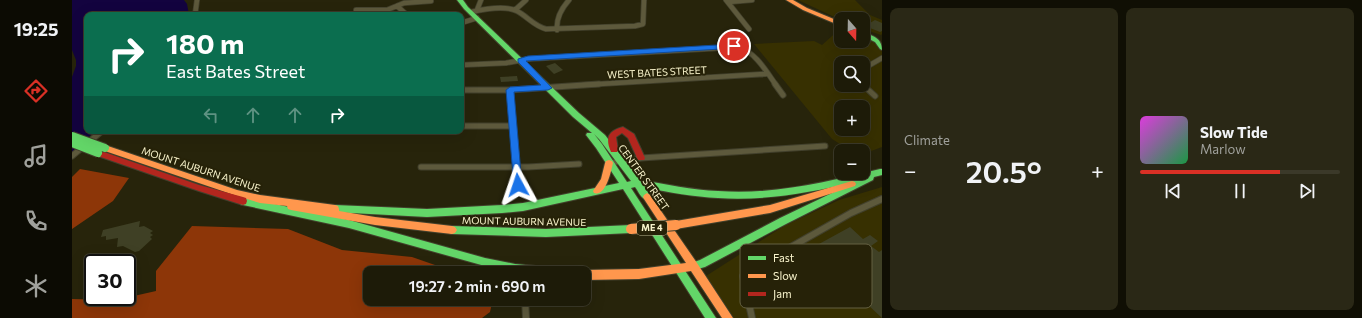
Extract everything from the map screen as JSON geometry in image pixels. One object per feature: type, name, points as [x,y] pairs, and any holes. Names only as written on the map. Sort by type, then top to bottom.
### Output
[{"type":"main road","name":"CENTER STREET","points":[[460,0],[475,13],[548,88],[576,115],[587,123],[622,161],[728,318]]},
{"type":"main road","points":[[789,0],[805,9],[834,21]]},
{"type":"main road","points":[[795,0],[834,20]]},
{"type":"main road","points":[[870,34],[882,37]]},
{"type":"main road","points":[[870,35],[882,41]]},
{"type":"main road","points":[[870,36],[881,44],[881,53]]},
{"type":"main road","name":"CENTER STREET","points":[[576,115],[581,125],[599,146],[711,318]]},
{"type":"main road","points":[[614,152],[611,139],[612,135],[618,131],[627,132],[633,136],[641,158]]},
{"type":"main road","name":"MOUNT AUBURN AVENUE","points":[[72,136],[101,150],[199,188],[246,202],[328,220],[374,222]]},
{"type":"main road","name":"MOUNT AUBURN AVENUE","points":[[72,143],[101,150],[260,199],[309,210],[374,222],[422,228],[479,232],[557,233],[676,225],[770,209],[831,191],[881,172]]},
{"type":"main road","points":[[597,191],[605,180],[609,163]]},
{"type":"main road","points":[[260,199],[346,211],[427,213],[523,207],[637,183],[718,195],[762,195],[809,189],[881,172]]},
{"type":"main road","points":[[591,275],[624,276],[660,273],[702,264],[818,203],[850,189],[881,172]]},
{"type":"main road","points":[[328,220],[400,237],[485,262],[505,266]]},
{"type":"main road","points":[[660,273],[681,279],[690,286]]},
{"type":"street","points":[[196,12],[198,0]]},
{"type":"street","points":[[464,21],[475,13],[481,0]]},
{"type":"street","points":[[475,13],[515,10],[526,0]]},
{"type":"street","points":[[557,30],[557,22],[561,11],[569,0]]},
{"type":"street","points":[[515,10],[539,28],[557,30],[642,24],[644,0]]},
{"type":"street","points":[[727,1],[752,0]]},
{"type":"street","points":[[727,1],[749,29]]},
{"type":"street","points":[[383,12],[410,2],[431,2]]},
{"type":"street","points":[[397,6],[404,12]]},
{"type":"street","points":[[356,10],[372,12]]},
{"type":"street","points":[[464,65],[506,63],[528,59],[734,46],[744,48],[751,52],[783,95]]},
{"type":"street","points":[[870,63],[881,53]]},
{"type":"street","name":"WEST BATES STREET","points":[[464,90],[548,88],[766,74]]},
{"type":"street","points":[[510,90],[518,185]]},
{"type":"street","points":[[870,91],[875,96]]},
{"type":"street","points":[[464,126],[513,126]]},
{"type":"street","points":[[72,156],[98,134]]},
{"type":"street","points":[[609,163],[641,158],[825,146]]},
{"type":"street","points":[[421,167],[516,167],[579,164]]},
{"type":"street","points":[[796,244],[851,213],[882,200]]},
{"type":"street","points":[[525,306],[526,318]]},
{"type":"street","points":[[750,308],[752,318]]},
{"type":"shaded area","points":[[72,0],[184,0],[187,4],[188,12],[84,12],[84,134],[92,134],[72,153],[72,77],[76,66],[76,60],[72,50]]},
{"type":"shaded area","points":[[798,0],[855,0],[867,12],[834,12],[834,17]]},
{"type":"shaded area","points":[[870,15],[882,20],[881,35],[870,31]]},
{"type":"shaded area","points":[[834,34],[834,48],[870,48],[870,39],[882,44],[882,147],[870,151],[870,144],[840,144],[832,139],[754,44],[814,41],[822,45]]},
{"type":"shaded area","points":[[80,169],[129,178],[113,201],[72,229],[72,177]]},
{"type":"shaded area","points":[[882,187],[882,318],[734,318],[706,276],[740,254],[740,308],[872,308],[872,244],[756,244],[784,226],[839,200]]},
{"type":"shaded area","points":[[192,226],[288,229],[342,250],[412,257],[438,266],[363,266],[363,306],[491,306],[490,312],[482,318],[72,318],[72,299],[84,299],[84,306],[136,306],[136,296],[156,291],[156,271]]},
{"type":"building","points":[[875,20],[882,23],[882,31],[880,32],[870,28],[870,23]]},
{"type":"building","points":[[555,63],[563,70],[554,74],[546,66]]},
{"type":"building","points":[[517,76],[518,81],[501,82],[500,77]]},
{"type":"building","points":[[140,221],[139,227],[144,226],[153,231],[150,233],[153,235],[150,237],[152,239],[139,251],[135,252],[123,246],[117,247],[118,238],[106,240],[106,236],[101,237],[103,230]]},
{"type":"building","points":[[850,227],[863,239],[870,235],[878,241],[872,245],[872,244],[819,244]]},
{"type":"building","points":[[872,247],[879,252],[882,250],[882,318],[871,308]]},
{"type":"traffic: fast","points":[[460,0],[466,8],[576,115],[602,137],[647,197]]},
{"type":"traffic: fast","points":[[870,38],[877,41],[882,48]]},
{"type":"traffic: fast","points":[[590,135],[599,146],[711,318]]},
{"type":"traffic: fast","points":[[72,136],[105,148]]},
{"type":"traffic: fast","points":[[72,143],[98,153]]},
{"type":"traffic: fast","points":[[637,183],[718,195],[759,195],[800,190],[880,172]]},
{"type":"traffic: fast","points":[[694,266],[702,264],[783,221],[866,180]]},
{"type":"traffic: fast","points":[[335,209],[427,213],[502,209],[523,207],[637,183]]},
{"type":"traffic: fast","points":[[243,201],[349,224],[485,262],[505,266]]},
{"type":"traffic: fast","points":[[452,230],[546,233],[631,229]]},
{"type":"traffic: slow","points":[[789,0],[805,9],[834,21]]},
{"type":"traffic: slow","points":[[105,148],[237,193],[260,199],[335,209]]},
{"type":"traffic: slow","points":[[597,191],[605,180],[609,163]]},
{"type":"traffic: slow","points":[[676,225],[770,209],[852,184]]},
{"type":"traffic: slow","points":[[647,197],[728,318]]},
{"type":"traffic: slow","points":[[291,206],[375,221],[452,230]]},
{"type":"traffic: slow","points":[[631,229],[676,225]]},
{"type":"traffic: slow","points":[[591,275],[639,274],[694,266]]},
{"type":"traffic: jam","points":[[614,150],[612,137],[616,132],[623,130],[631,136],[641,158]]},
{"type":"traffic: jam","points":[[98,153],[199,188],[243,201]]},
{"type":"route","points":[[518,185],[510,90],[548,88],[521,60],[734,46]]}]
